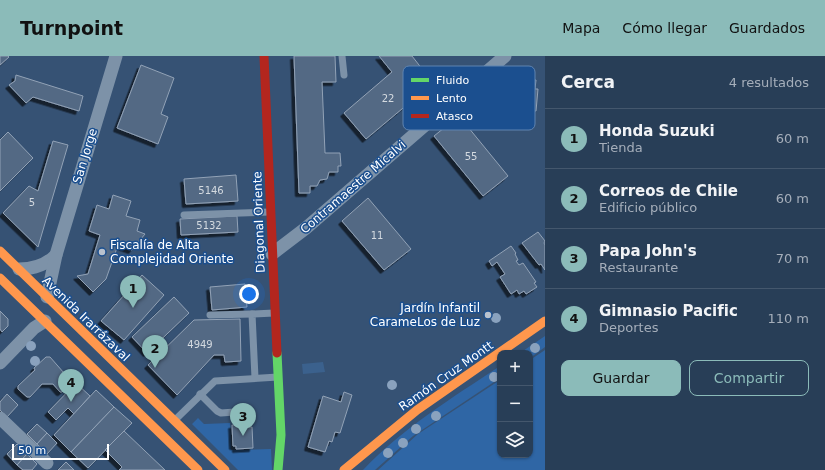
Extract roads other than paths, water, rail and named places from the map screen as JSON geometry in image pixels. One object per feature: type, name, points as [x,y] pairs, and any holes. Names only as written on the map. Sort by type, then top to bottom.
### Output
[{"type":"main road","name":"Diagonal Oriente","points":[[264,56],[281,435],[278,470]]},
{"type":"main road","name":"Avenida Irarrázaval","points":[[0,251],[225,470]]},
{"type":"main road","points":[[0,278],[198,470]]},
{"type":"main road","points":[[45,321],[56,318],[71,320]]},
{"type":"main road","name":"Ramón Cruz Montt","points":[[344,470],[364,455],[411,414],[545,321]]},
{"type":"main road","name":"Diagonal Oriente","points":[[281,435],[288,458]]},
{"type":"main road","name":"Ramón Cruz Montt","points":[[352,470],[364,455]]},
{"type":"street","name":"San Jorge","points":[[47,298],[56,255],[116,56]]},
{"type":"street","name":"Contramaestre Micalvi","points":[[493,66],[505,56]]},
{"type":"street","name":"Contramaestre Micalvi","points":[[272,254],[306,228],[419,130]]},
{"type":"street","points":[[19,269],[32,269],[38,267],[56,255]]},
{"type":"street","points":[[0,363],[34,328],[45,321]]},
{"type":"street","points":[[0,418],[47,463]]},
{"type":"lane","points":[[342,56],[344,75]]},
{"type":"lane","points":[[184,215],[270,212]]},
{"type":"lane","points":[[210,316],[275,313]]},
{"type":"lane","points":[[252,314],[255,378]]},
{"type":"lane","points":[[174,421],[200,394],[212,383],[218,380],[278,377]]},
{"type":"lane","points":[[200,394],[217,412],[249,411]]},
{"type":"place","name":"Fiscalía de Alta Complejidad Oriente","points":[[102,252]]},
{"type":"place","name":"Honda Suzuki","points":[[133,308]]},
{"type":"place","name":"Jardín Infantil CarameLos de Luz","points":[[488,315]]},
{"type":"place","name":"Correos de Chile","points":[[155,368]]},
{"type":"place","name":"Gimnasio Pacific","points":[[71,402]]},
{"type":"place","name":"Papa John's","points":[[243,436]]}]
